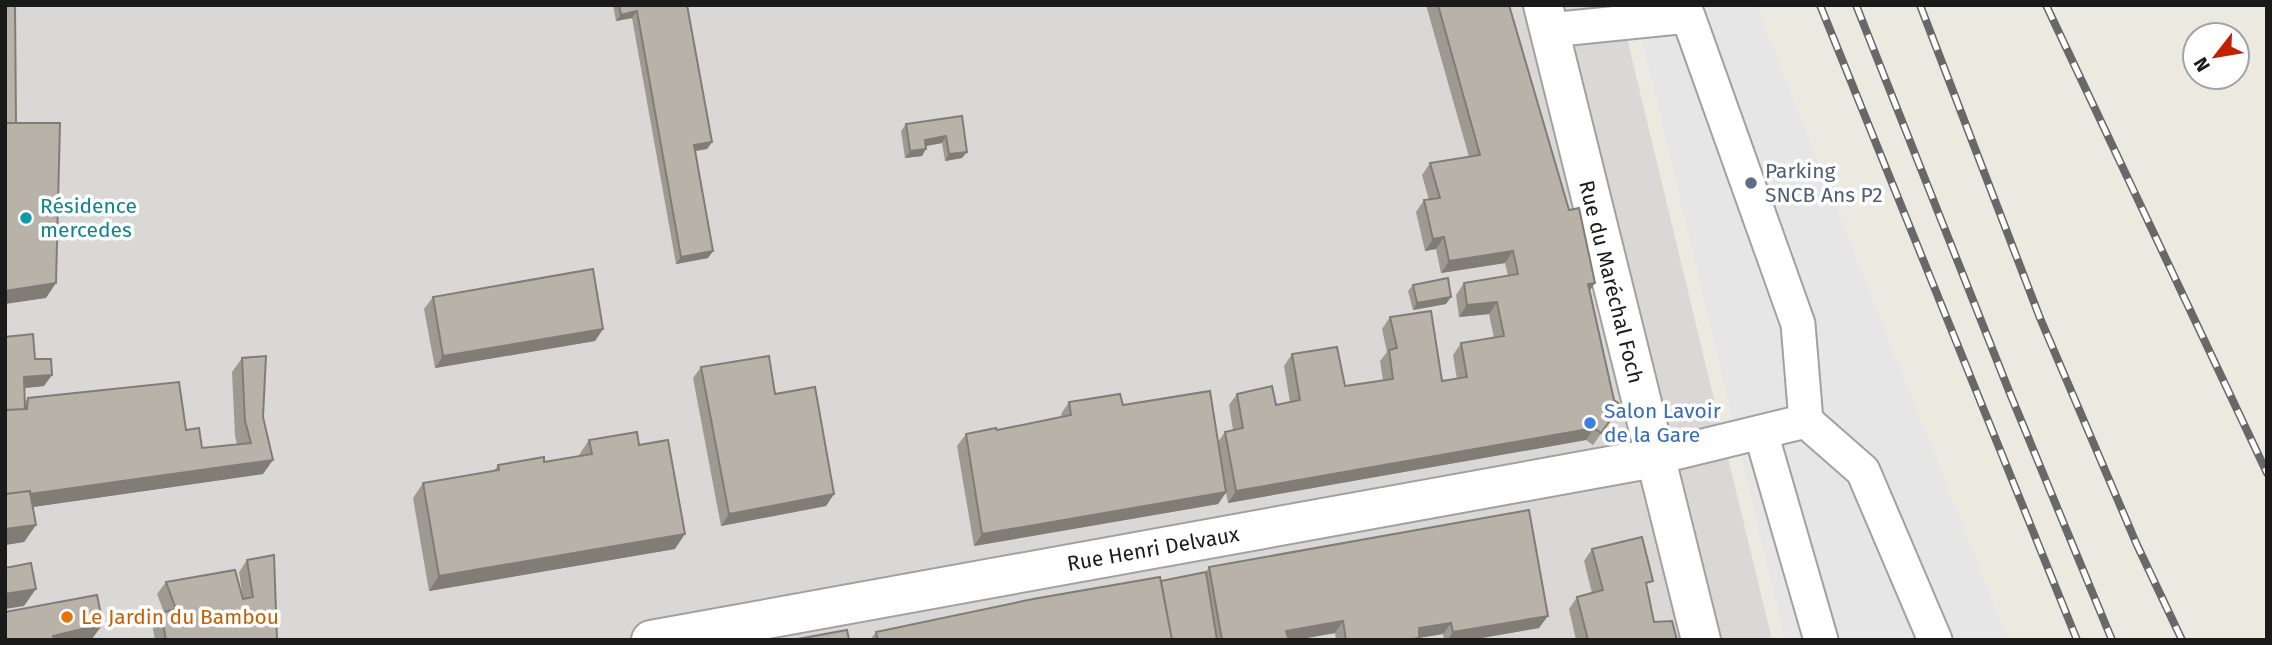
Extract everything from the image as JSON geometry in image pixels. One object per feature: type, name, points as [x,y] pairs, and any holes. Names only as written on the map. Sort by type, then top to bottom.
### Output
[{"type":"street","name":"Rue du Maréchal Foch","points":[[1547,18],[1701,640]]},
{"type":"street","name":"Rue Henri Delvaux","points":[[651,640],[1654,458]]},
{"type":"lane","points":[[1547,18],[1688,16],[1798,324],[1806,421],[1863,471],[1935,640]]},
{"type":"lane","points":[[1654,458],[1806,421]]},
{"type":"lane","points":[[1761,433],[1821,640]]},
{"type":"shaded area","points":[[5,5],[1619,5],[1772,640],[5,640]]},
{"type":"shaded area","name":"Parking SNCB Ans P2","points":[[1634,5],[1756,5],[2008,640],[1785,640]]},
{"type":"building","points":[[5,5],[15,5],[16,123],[5,123]]},
{"type":"building","points":[[619,5],[687,5],[712,142],[694,145],[713,251],[681,257],[637,11],[621,15]]},
{"type":"building","points":[[1438,5],[1509,5],[1569,210],[1579,208],[1595,283],[1588,284],[1614,400],[1621,405],[1601,433],[1594,428],[1236,491],[1225,432],[1243,428],[1237,394],[1272,386],[1276,405],[1300,400],[1292,354],[1337,347],[1345,386],[1393,379],[1389,350],[1397,348],[1390,317],[1431,311],[1442,381],[1467,377],[1461,343],[1504,336],[1497,302],[1467,305],[1464,283],[1518,274],[1513,251],[1449,261],[1444,237],[1433,239],[1424,200],[1440,198],[1430,163],[1480,155]]},
{"type":"building","points":[[962,116],[967,152],[949,154],[946,136],[925,140],[926,149],[910,151],[906,124]]},
{"type":"building","name":"Résidence mercedes","points":[[5,123],[60,123],[56,283],[5,291]]},
{"type":"building","points":[[593,269],[603,329],[443,356],[433,297]]},
{"type":"building","points":[[1448,278],[1451,297],[1417,303],[1413,285]]},
{"type":"building","points":[[33,334],[35,359],[51,359],[52,375],[24,377],[25,409],[5,410],[5,337]]},
{"type":"building","points":[[266,356],[263,417],[273,460],[30,494],[30,491],[5,494],[5,410],[27,409],[28,398],[179,382],[186,430],[199,428],[202,448],[251,443],[245,421],[242,358]]},
{"type":"building","points":[[769,356],[775,394],[815,387],[834,494],[729,514],[701,367]]},
{"type":"building","points":[[1210,391],[1226,492],[982,534],[966,434],[1071,415],[1069,402],[1120,394],[1123,405]]},
{"type":"building","points":[[637,432],[639,445],[668,440],[685,534],[439,576],[423,483],[499,470],[498,465],[544,457],[544,462],[592,454],[589,440]]},
{"type":"building","points":[[30,491],[36,525],[5,529],[5,494]]},
{"type":"building","points":[[1529,510],[1548,616],[1453,632],[1451,623],[1419,628],[1419,638],[1407,640],[1346,640],[1343,621],[1286,631],[1289,640],[1222,640],[1209,567]]},
{"type":"building","points":[[1642,537],[1653,581],[1646,583],[1654,622],[1672,621],[1677,640],[1588,640],[1577,597],[1603,590],[1592,549]]},
{"type":"building","points":[[274,555],[277,640],[166,640],[161,613],[176,609],[166,582],[235,570],[243,599],[253,597],[247,560]]},
{"type":"building","points":[[31,563],[36,589],[5,594],[5,568]]},
{"type":"building","points":[[1206,572],[1217,640],[1172,640],[1161,581]]},
{"type":"building","points":[[1160,577],[1172,640],[878,640],[876,632],[1033,599]]},
{"type":"building","points":[[97,595],[103,624],[53,636],[54,640],[5,640],[5,612]]},
{"type":"building","points":[[847,630],[849,640],[792,640]]},
{"type":"railway","points":[[1820,5],[2077,640]]},
{"type":"railway","points":[[1856,5],[2011,396],[2112,640]]},
{"type":"railway","points":[[1920,5],[2040,318],[2137,545],[2182,640]]},
{"type":"railway","points":[[2046,5],[2267,473]]},
{"type":"place","name":"Parking SNCB Ans P2","points":[[1751,183]]},
{"type":"place","name":"Résidence mercedes","points":[[26,218]]},
{"type":"place","name":"Salon Lavoir de la Gare","points":[[1590,423]]},
{"type":"place","name":"Le Jardin du Bambou","points":[[67,617]]}]
